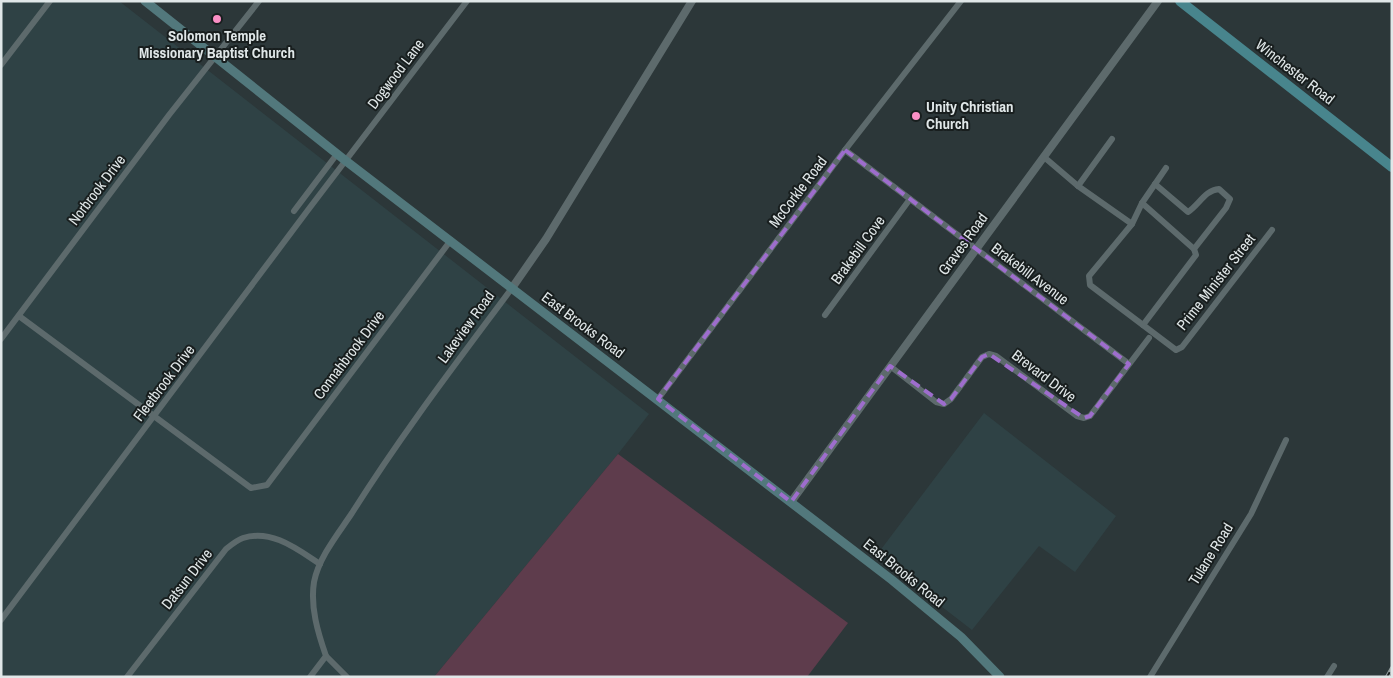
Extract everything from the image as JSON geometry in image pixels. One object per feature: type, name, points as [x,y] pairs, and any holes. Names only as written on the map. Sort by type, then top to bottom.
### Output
[{"type":"main road","name":"East Brooks Road","points":[[145,1],[346,161],[892,580],[961,637],[1000,677]]},
{"type":"main road","name":"Winchester Road","points":[[1180,1],[1392,167]]},
{"type":"street","points":[[1,65],[50,1]]},
{"type":"street","name":"Norbrook Drive","points":[[1,339],[169,115],[259,1]]},
{"type":"street","name":"Dogwood Lane","points":[[346,161],[467,1]]},
{"type":"street","name":"Lakeview Road","points":[[326,656],[317,631],[314,605],[314,583],[320,564],[410,425],[546,239],[692,1]]},
{"type":"street","name":"McCorkle Road","points":[[658,400],[961,1]]},
{"type":"street","name":"Graves Road","points":[[791,502],[1158,1]]},
{"type":"street","points":[[1078,186],[1112,140]]},
{"type":"street","name":"Brakebill Avenue","points":[[846,150],[1129,364]]},
{"type":"street","points":[[294,211],[337,154]]},
{"type":"street","points":[[1044,157],[1078,186],[1132,224]]},
{"type":"street","name":"Fleetbrook Drive","points":[[1,620],[346,161]]},
{"type":"street","points":[[1142,204],[1194,249],[1196,256],[1142,325],[1090,285],[1089,276],[1132,224],[1142,204],[1166,168]]},
{"type":"street","points":[[326,170],[334,176]]},
{"type":"street","points":[[1155,184],[1188,212],[1195,208],[1208,192],[1215,189],[1219,189],[1230,199],[1226,208],[1194,249]]},
{"type":"street","name":"Brakebill Cove","points":[[825,315],[910,199]]},
{"type":"street","name":"Prime Minister Street","points":[[1142,325],[1176,350],[1182,347],[1272,230]]},
{"type":"street","name":"Connahbrook Drive","points":[[155,416],[251,488],[267,485],[451,240]]},
{"type":"street","points":[[19,316],[155,416]]},
{"type":"street","name":"Brevard Drive","points":[[890,366],[936,402],[944,404],[951,399],[982,357],[989,354],[996,356],[1078,416],[1084,418],[1090,416],[1149,338]]},
{"type":"street","name":"Tulane Road","points":[[1150,677],[1251,514],[1286,440]]},
{"type":"street","name":"Datsun Drive","points":[[127,677],[226,549],[242,538],[260,535],[287,543],[320,564]]},
{"type":"street","points":[[310,677],[326,656],[347,677]]},
{"type":"street","points":[[1326,677],[1334,666]]},
{"type":"highlighted area","points":[[845,150],[1129,364],[1090,416],[1084,418],[989,354],[982,357],[951,399],[944,404],[890,366],[791,502],[658,399]]},
{"type":"shaded area","points":[[1,1],[119,1],[649,414],[434,677],[1,677]]},
{"type":"shaded area","points":[[984,413],[1116,516],[1075,572],[1039,546],[972,630],[876,556]]},
{"type":"shaded area","points":[[618,454],[848,623],[807,677],[434,677]]},
{"type":"railway","points":[[1387,677],[1392,668]]},
{"type":"place","name":"Solomon Temple Missionary Baptist Church","points":[[217,19]]},
{"type":"place","name":"Unity Christian Church","points":[[916,116]]}]
